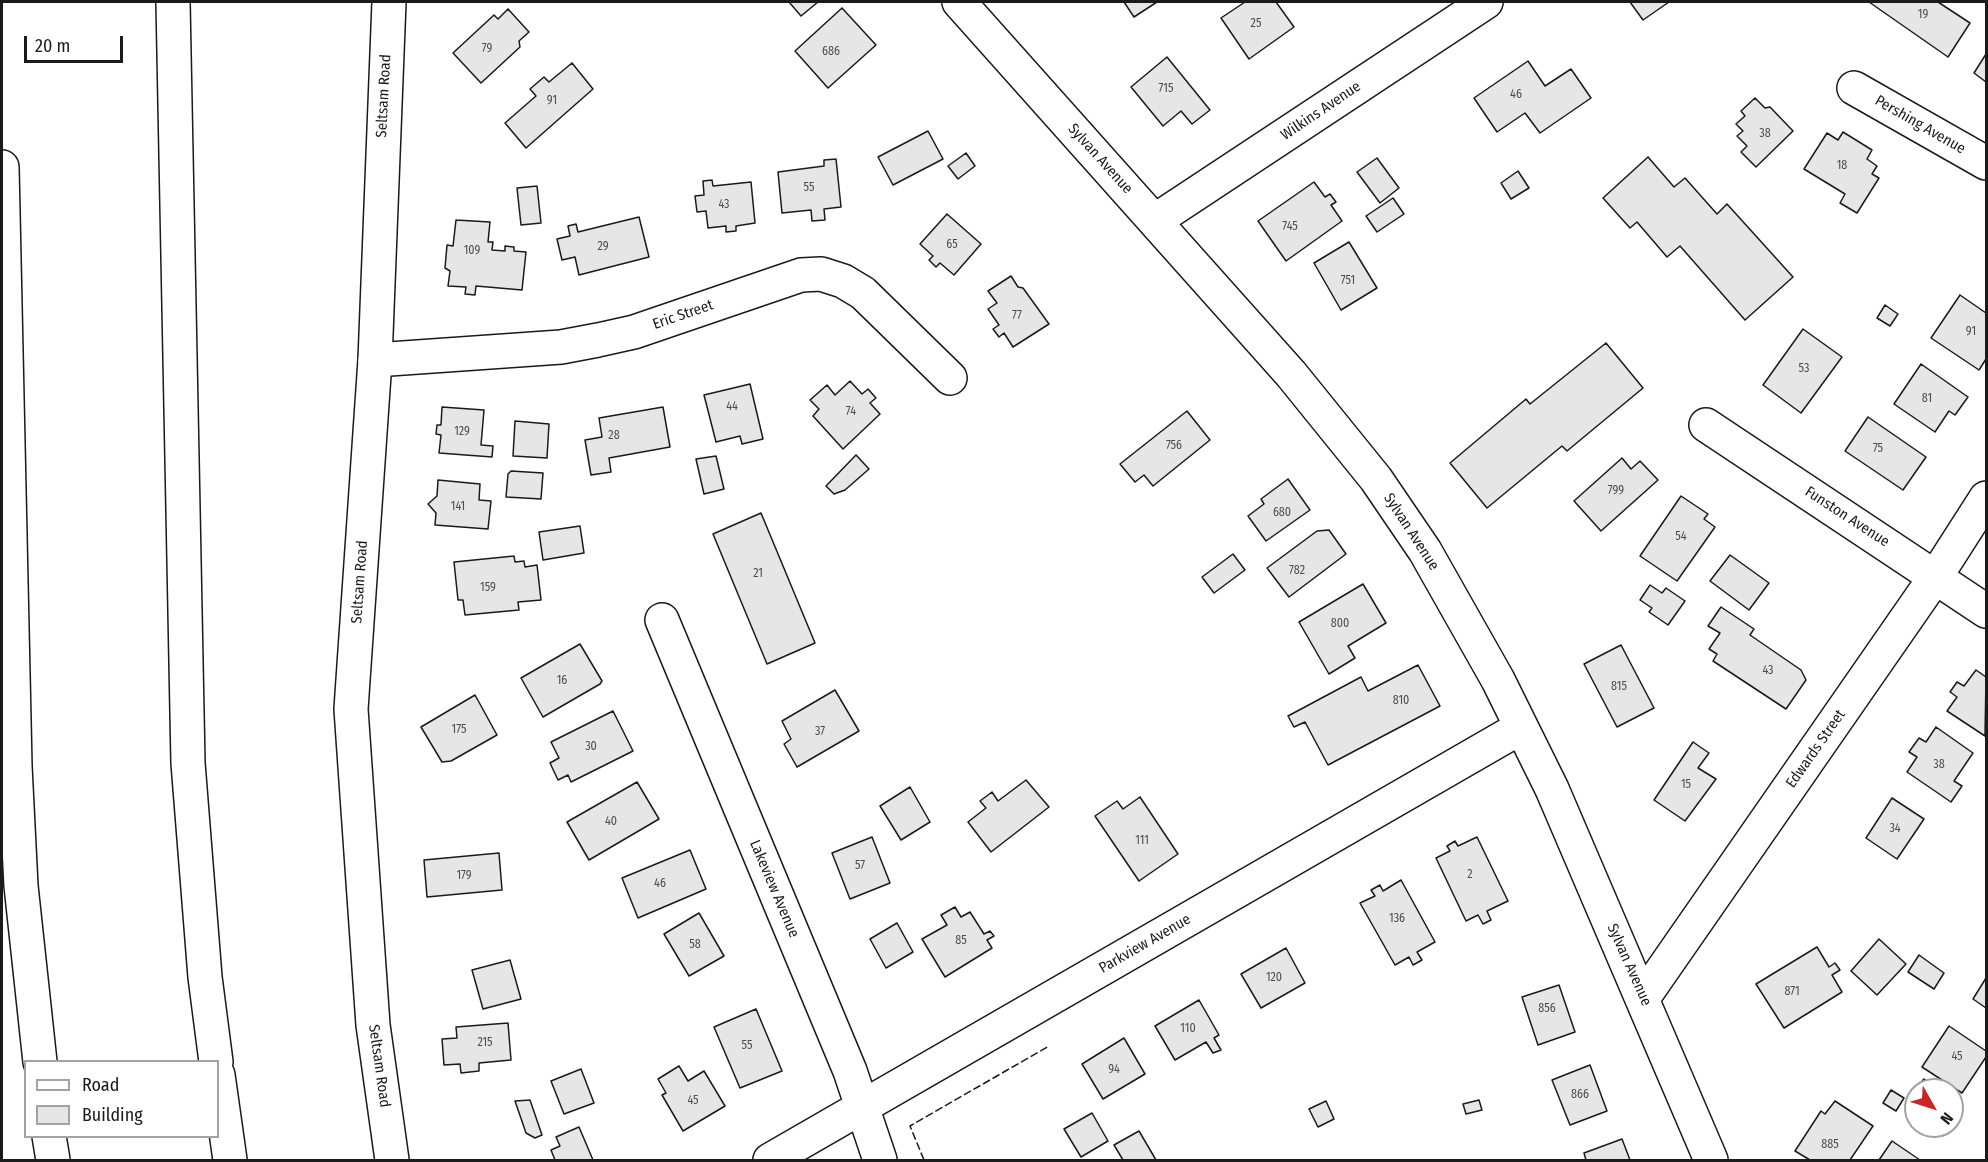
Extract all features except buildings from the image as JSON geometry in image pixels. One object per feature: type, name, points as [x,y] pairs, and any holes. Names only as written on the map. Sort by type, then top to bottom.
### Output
[{"type":"main road","points":[[173,2],[188,763],[204,965],[216,1060]]},
{"type":"main road","name":"Seltsam Road","points":[[389,2],[375,360],[351,709],[373,1025],[392,1161]]},
{"type":"main road","name":"Sylvan Avenue","points":[[959,2],[1156,220],[1291,374],[1376,479],[1458,606],[1552,789],[1711,1161]]},
{"type":"main road","name":"Wilkins Avenue","points":[[1156,220],[1486,2]]},
{"type":"main road","name":"Pershing Avenue","points":[[1854,88],[1986,163]]},
{"type":"main road","points":[[2,167],[15,766],[21,886],[40,1060]]},
{"type":"main road","name":"Eric Street","points":[[375,360],[561,347],[598,340],[634,332],[801,275],[820,274],[843,281],[863,294],[950,378]]},
{"type":"main road","name":"Funston Avenue","points":[[1706,425],[1986,610]]},
{"type":"main road","name":"Edwards Street","points":[[1643,998],[1936,576],[1986,498]]},
{"type":"main road","name":"Lakeview Avenue","points":[[662,620],[850,1071],[880,1161]]},
{"type":"main road","name":"Parkview Avenue","points":[[770,1161],[1520,728]]},
{"type":"main road","points":[[219,1082],[230,1161]]},
{"type":"main road","points":[[49,1138],[53,1161]]},
{"type":"fence","points":[[924,1160],[910,1126],[1049,1046]]}]
